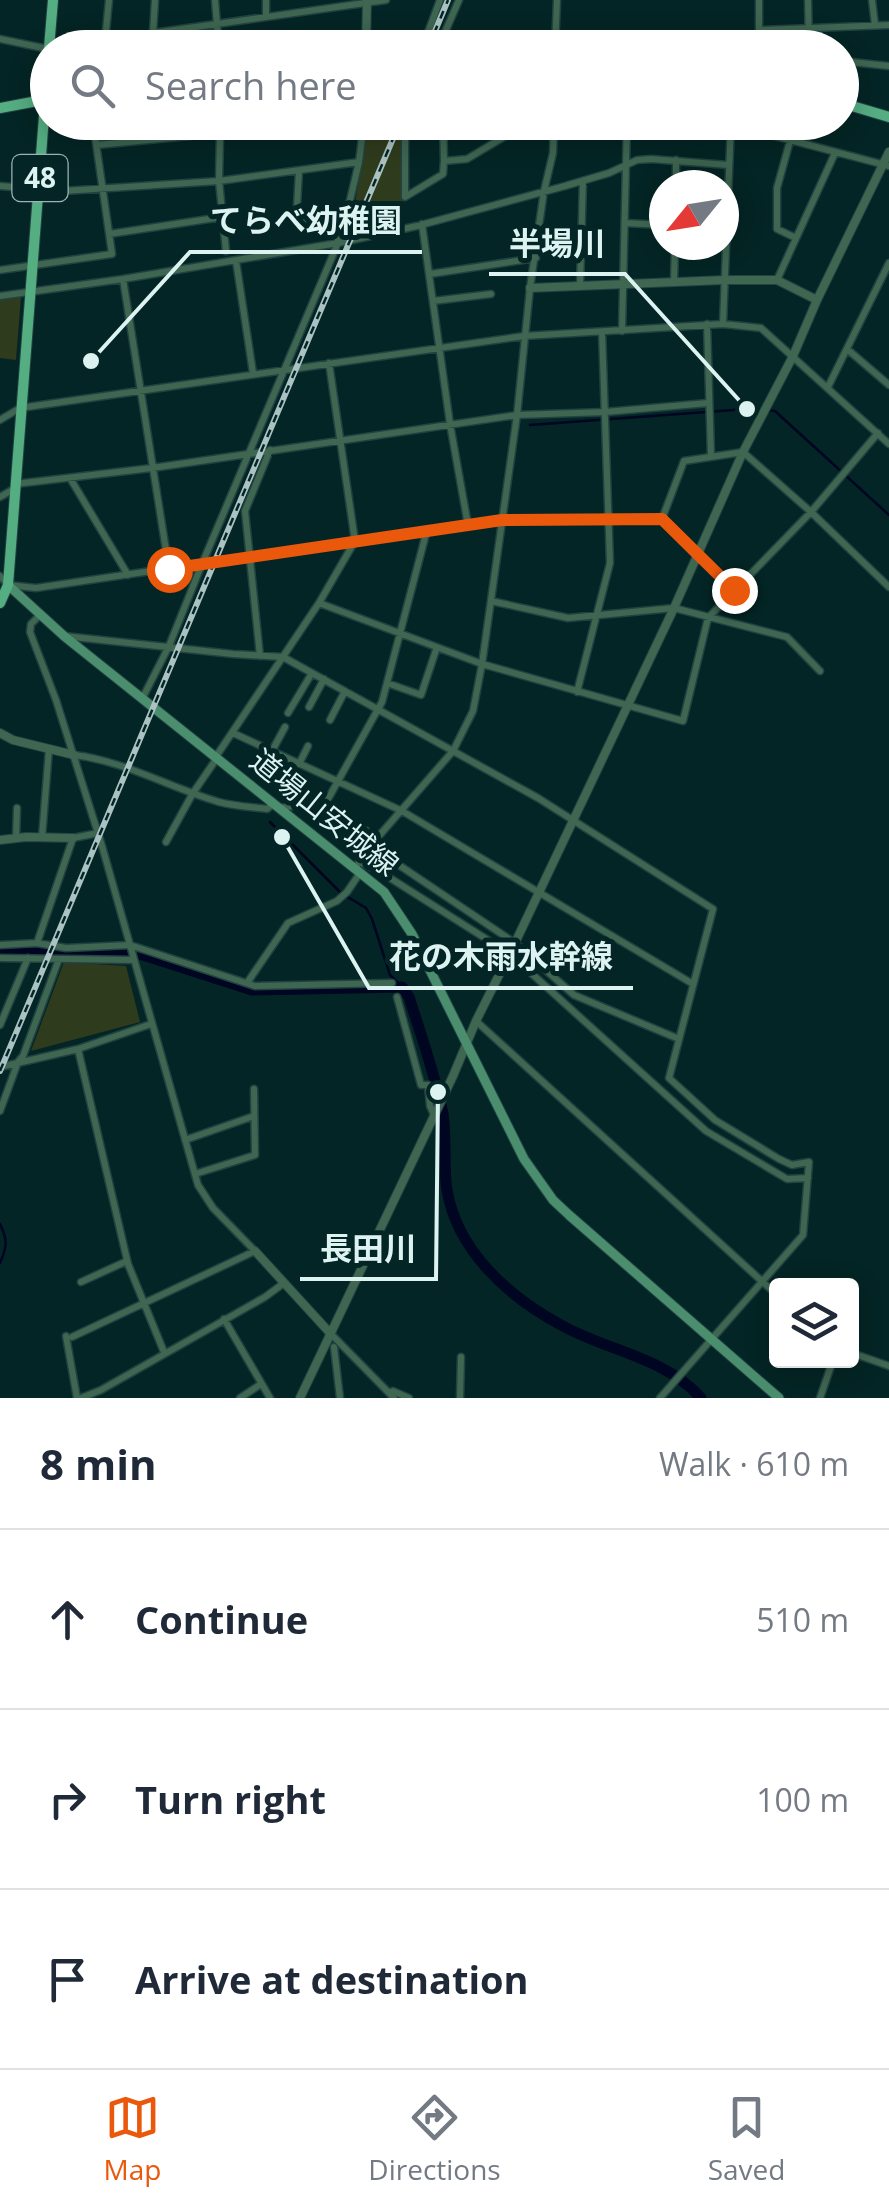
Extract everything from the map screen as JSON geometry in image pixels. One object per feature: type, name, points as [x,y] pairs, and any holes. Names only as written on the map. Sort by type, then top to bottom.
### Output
[{"type":"main road","points":[[50,30],[53,0]]},
{"type":"main road","points":[[0,108],[30,103]]},
{"type":"main road","points":[[859,108],[889,117]]},
{"type":"main road","name":"48","points":[[0,603],[14,486],[43,140]]},
{"type":"main road","name":"道場山安城線","points":[[4,580],[64,636],[384,892],[412,934],[524,1160],[553,1200],[779,1398]]},
{"type":"street","points":[[107,30],[109,0]]},
{"type":"street","points":[[153,30],[156,0]]},
{"type":"street","points":[[216,0],[217,30]]},
{"type":"street","points":[[266,0],[266,17]]},
{"type":"street","points":[[177,30],[318,5],[386,0]]},
{"type":"street","points":[[429,30],[440,0]]},
{"type":"street","points":[[447,30],[459,0]]},
{"type":"street","points":[[556,30],[557,0]]},
{"type":"street","points":[[771,0],[759,4],[760,30],[889,24]]},
{"type":"street","points":[[808,0],[809,29]]},
{"type":"street","points":[[872,0],[875,25]]},
{"type":"street","points":[[366,30],[367,1]]},
{"type":"street","points":[[0,40],[30,45]]},
{"type":"street","points":[[859,63],[889,66]]},
{"type":"street","points":[[0,270],[112,254],[96,140]]},
{"type":"street","points":[[97,145],[153,140]]},
{"type":"street","points":[[220,140],[219,181],[226,250]]},
{"type":"street","points":[[299,172],[296,224],[348,214],[362,140]]},
{"type":"street","points":[[405,140],[404,197],[442,174],[444,140]]},
{"type":"street","points":[[444,161],[467,159],[499,140]]},
{"type":"street","points":[[247,983],[288,923],[345,895],[368,850],[454,751],[473,711],[554,140]]},
{"type":"street","points":[[622,331],[627,140]]},
{"type":"street","points":[[723,324],[727,140]]},
{"type":"street","points":[[796,238],[776,228],[777,188],[790,140],[886,165]]},
{"type":"street","points":[[776,280],[835,152]]},
{"type":"street","points":[[300,1398],[674,608],[743,452],[889,152]]},
{"type":"street","points":[[0,296],[338,244],[583,181],[638,160],[728,165]]},
{"type":"street","points":[[676,160],[676,170]]},
{"type":"street","points":[[0,186],[63,191],[219,181],[359,162]]},
{"type":"street","points":[[580,286],[583,181]]},
{"type":"street","points":[[142,698],[169,646],[338,244],[337,216]]},
{"type":"street","points":[[110,234],[222,217]]},
{"type":"street","points":[[422,224],[468,526]]},
{"type":"street","points":[[626,224],[649,225]]},
{"type":"street","points":[[430,274],[536,258]]},
{"type":"street","points":[[674,282],[675,260]]},
{"type":"street","points":[[236,261],[253,374]]},
{"type":"street","points":[[828,387],[889,262]]},
{"type":"street","points":[[123,279],[169,569]]},
{"type":"street","points":[[530,288],[776,280],[817,300]]},
{"type":"street","points":[[433,301],[491,294]]},
{"type":"street","points":[[707,324],[711,456]]},
{"type":"street","points":[[0,420],[20,408],[440,347],[565,332],[723,324],[761,328],[889,444]]},
{"type":"street","points":[[577,692],[610,563],[602,332]]},
{"type":"street","points":[[847,349],[889,384]]},
{"type":"street","points":[[166,842],[193,792],[355,542],[329,363]]},
{"type":"street","points":[[0,498],[14,486],[517,415],[708,403]]},
{"type":"street","points":[[319,603],[482,664],[683,722],[708,618],[811,512],[878,433]]},
{"type":"street","points":[[260,656],[245,512],[270,450]]},
{"type":"street","points":[[662,519],[684,460],[743,452],[889,587]]},
{"type":"street","points":[[70,478],[128,575]]},
{"type":"street","points":[[4,580],[36,588],[502,520],[662,519],[734,590]]},
{"type":"street","points":[[323,808],[378,709],[427,530]]},
{"type":"street","points":[[490,601],[568,618],[674,608],[787,636],[820,671]]},
{"type":"street","points":[[40,615],[31,624],[30,632],[98,833],[198,1185],[213,1208],[392,1396],[393,1391],[409,1398]]},
{"type":"street","points":[[64,636],[284,657],[573,819],[713,909],[669,1078],[715,1120],[779,1159],[792,1164],[809,1162],[804,1235],[660,1398]]},
{"type":"street","points":[[386,683],[421,695],[437,647]]},
{"type":"street","points":[[288,712],[312,672]]},
{"type":"street","points":[[308,707],[324,679]]},
{"type":"street","points":[[330,720],[346,691]]},
{"type":"street","points":[[272,751],[284,727]]},
{"type":"street","points":[[0,733],[13,740],[107,762],[232,805],[323,808],[378,837]]},
{"type":"street","points":[[234,733],[402,812],[694,984]]},
{"type":"street","points":[[299,764],[308,746]]},
{"type":"street","points":[[42,838],[49,749]]},
{"type":"street","points":[[16,838],[17,808]]},
{"type":"street","points":[[0,840],[73,838],[98,833]]},
{"type":"street","points":[[37,943],[73,838]]},
{"type":"street","points":[[368,850],[384,855],[515,943],[574,995],[679,1039]]},
{"type":"street","points":[[358,868],[380,871],[510,954],[694,1122],[787,1179],[808,1178]]},
{"type":"street","points":[[0,944],[37,943],[132,953],[255,986],[392,984]]},
{"type":"street","points":[[0,958],[60,959],[132,953]]},
{"type":"street","points":[[0,1025],[28,958]]},
{"type":"street","points":[[0,1110],[60,959]]},
{"type":"street","points":[[397,997],[421,1085],[428,1085],[434,1115]]},
{"type":"street","points":[[476,1021],[769,1288]]},
{"type":"street","points":[[0,1067],[78,1048],[151,1024]]},
{"type":"street","points":[[78,1048],[128,1261],[164,1352]]},
{"type":"street","points":[[195,1174],[255,1155],[254,1089]]},
{"type":"street","points":[[185,1140],[254,1116]]},
{"type":"street","points":[[254,1251],[69,1337],[79,1398],[101,1390],[284,1283]]},
{"type":"street","points":[[81,1282],[128,1261]]},
{"type":"street","points":[[224,1318],[270,1398]]},
{"type":"street","points":[[334,1347],[340,1398]]},
{"type":"street","points":[[859,1355],[889,1366]]},
{"type":"street","points":[[460,1398],[461,1357]]},
{"type":"street","points":[[820,1398],[830,1368]]},
{"type":"street","points":[[240,1398],[262,1384]]},
{"type":"street","points":[[101,1390],[107,1398]]},
{"type":"green space","points":[[364,140],[403,140],[403,201],[375,215],[371,210],[356,208]]},
{"type":"green space","points":[[21,297],[16,360],[0,358],[0,300]]},
{"type":"green space","points":[[64,962],[126,966],[140,1022],[31,1051]]},
{"type":"waterway","points":[[530,425],[747,409],[775,411],[889,515]]},
{"type":"waterway","points":[[270,822],[341,893],[366,908],[390,975],[402,987]]},
{"type":"waterway","points":[[0,950],[124,951],[252,990],[402,987],[409,997],[440,1099],[447,1190],[462,1233],[474,1252],[505,1286],[542,1314],[579,1334],[653,1364],[687,1384],[701,1398]]},
{"type":"waterway","points":[[0,1224],[6,1244],[0,1263]]},
{"type":"railway","points":[[436,30],[448,0]]},
{"type":"railway","points":[[0,1071],[392,140]]},
{"type":"place","name":"てらべ幼稚園","points":[[91,361]]},
{"type":"place","name":"半場川","points":[[747,409]]},
{"type":"place","name":"花の木雨水幹線","points":[[282,837]]},
{"type":"place","name":"長田川","points":[[438,1092]]},
{"type":"route","points":[[169,569],[502,520],[662,519],[734,590]]}]
